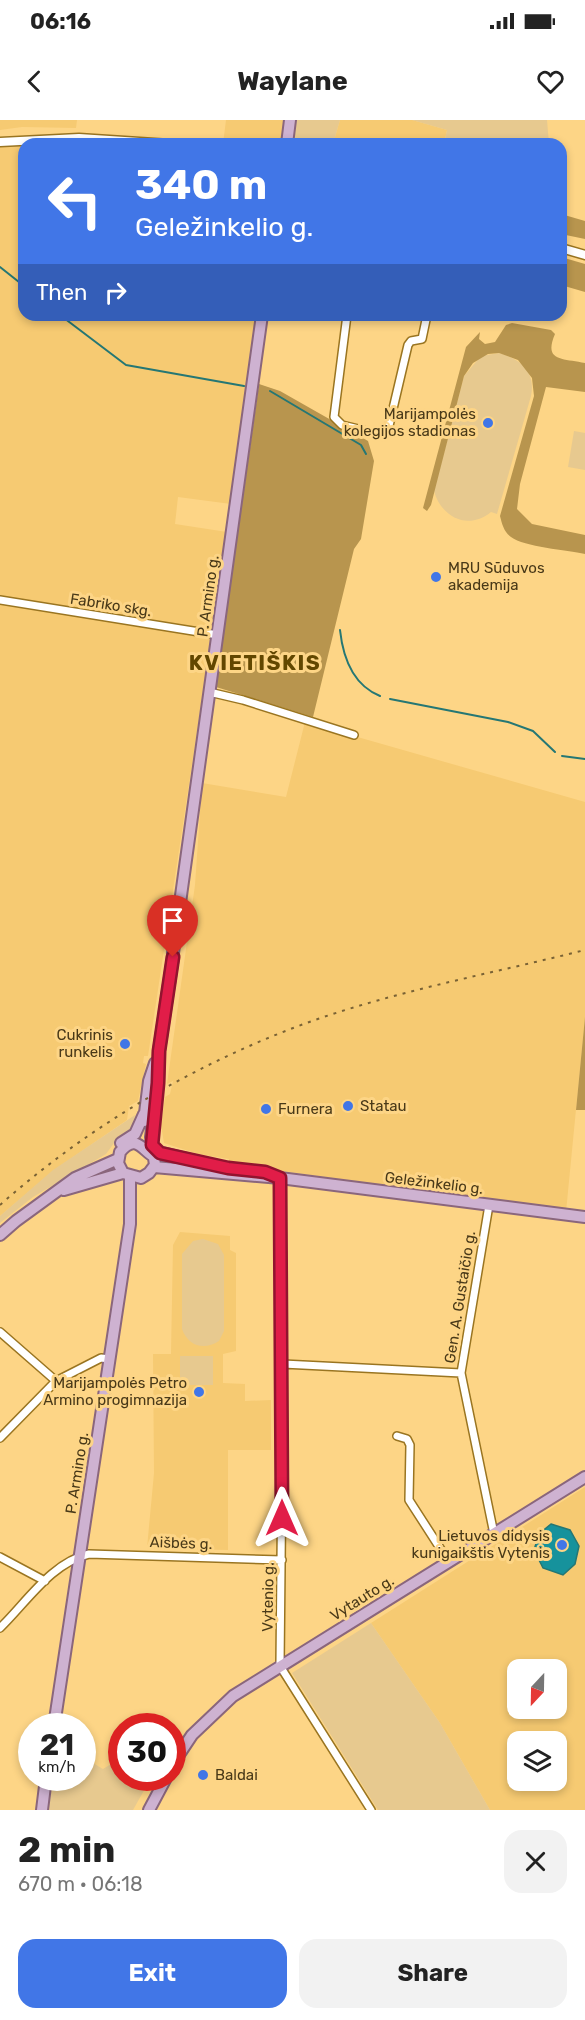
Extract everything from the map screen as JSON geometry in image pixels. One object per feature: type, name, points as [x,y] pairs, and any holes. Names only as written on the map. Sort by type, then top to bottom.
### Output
[{"type":"main road","points":[[288,138],[290,120]]},
{"type":"main road","name":"P. Armino g.","points":[[56,1713],[130,1224],[129,1171],[149,1165],[151,1142],[149,1081],[159,1051],[261,321]]},
{"type":"main road","points":[[76,1182],[86,1170],[108,1159],[119,1144],[133,1136],[149,1115]]},
{"type":"main road","name":"P. Armino g.","points":[[149,1115],[142,1131],[149,1154]]},
{"type":"main road","points":[[0,1236],[16,1221],[76,1182],[129,1171],[125,1147],[149,1154]]},
{"type":"main road","name":"Geležinkelio g.","points":[[149,1154],[265,1172],[280,1178]]},
{"type":"main road","name":"Geležinkelio g.","points":[[149,1154],[280,1178],[585,1217]]},
{"type":"main road","name":"Vytauto g.","points":[[186,1744],[207,1718],[233,1696],[585,1477]]},
{"type":"main road","points":[[42,1810],[44,1791]]},
{"type":"main road","points":[[148,1810],[159,1791]]},
{"type":"street","points":[[0,142],[18,141]]},
{"type":"street","points":[[567,250],[585,255]]},
{"type":"street","points":[[346,321],[334,417],[342,425],[379,435],[383,435],[388,430],[408,345],[411,341],[422,339],[426,321]]},
{"type":"street","name":"Fabriko skg.","points":[[0,600],[218,635]]},
{"type":"street","points":[[209,692],[243,700],[354,735]]},
{"type":"street","name":"Vytenio g.","points":[[280,1178],[283,1364],[280,1666]]},
{"type":"street","name":"Gen. A. Gustaičio g.","points":[[489,1205],[461,1372],[494,1534]]},
{"type":"street","points":[[0,1332],[56,1381]]},
{"type":"street","points":[[0,1438],[56,1381],[101,1358],[110,1359]]},
{"type":"street","points":[[283,1364],[461,1372]]},
{"type":"street","points":[[397,1436],[404,1436],[410,1445],[409,1500],[449,1562]]},
{"type":"street","name":"Aišbės g.","points":[[79,1556],[89,1554],[282,1560]]},
{"type":"street","points":[[0,1628],[45,1581],[66,1563],[79,1556]]},
{"type":"street","points":[[0,1557],[45,1581]]},
{"type":"street","points":[[280,1666],[371,1810]]},
{"type":"shaded area","points":[[0,120],[77,120],[76,128],[22,127],[0,130]]},
{"type":"shaded area","points":[[226,120],[286,120],[284,138],[224,138]]},
{"type":"shaded area","points":[[295,120],[340,120],[335,138],[292,138]]},
{"type":"shaded area","points":[[340,120],[412,120],[447,130],[445,138],[335,138]]},
{"type":"shaded area","points":[[412,120],[547,120],[548,138],[445,138],[447,130]]},
{"type":"shaded area","points":[[18,145],[18,321],[257,321],[231,504],[178,497],[175,524],[227,532],[148,1056],[144,1056],[143,1063],[146,1064],[138,1101],[129,1106],[127,1120],[54,1170],[0,1216],[0,147]]},
{"type":"shaded area","points":[[567,216],[585,221],[585,239],[567,235]]},
{"type":"shaded area","points":[[567,259],[585,264],[585,292],[567,287]]},
{"type":"shaded area","points":[[512,323],[551,330],[555,334],[552,343],[553,354],[563,359],[585,363],[585,392],[546,387],[520,484],[517,509],[532,524],[585,535],[585,554],[526,543],[511,537],[504,528],[500,516],[534,396],[532,378],[518,360],[499,353],[488,354],[473,363],[464,376],[431,505],[427,511],[423,508],[466,347],[480,332],[479,339],[485,344],[495,342],[506,325]]},
{"type":"shaded area","name":"Marijampolės kolegijos stadionas","points":[[499,353],[520,363],[529,373],[531,396],[497,514],[491,512],[482,518],[465,521],[449,514],[434,491],[464,376],[481,356]]},
{"type":"shaded area","points":[[259,384],[280,391],[368,441],[374,461],[361,539],[354,549],[313,717],[216,687]]},
{"type":"shaded area","points":[[574,431],[585,433],[585,470],[568,467]]},
{"type":"shaded area","points":[[305,722],[585,802],[585,1017],[566,1212],[229,1163],[229,1159],[198,1154],[164,1143],[161,1125],[165,1097],[170,1094],[173,1081],[167,1084],[195,885],[202,783],[286,797]]},
{"type":"shaded area","points":[[585,1017],[585,1110],[576,1110]]},
{"type":"shaded area","points":[[135,1115],[131,1131],[117,1139],[106,1154],[33,1197],[0,1223],[0,1216],[53,1170]]},
{"type":"shaded area","name":"Marijampolės Petro Armino progimnazija","points":[[180,1232],[230,1236],[230,1250],[236,1253],[236,1351],[223,1354],[223,1383],[245,1384],[245,1401],[271,1400],[271,1450],[228,1450],[228,1550],[147,1548],[154,1473],[153,1354],[171,1354],[173,1245]]},
{"type":"shaded area","points":[[203,1239],[218,1244],[224,1255],[224,1331],[219,1341],[208,1346],[192,1343],[182,1329],[182,1254],[193,1241]]},
{"type":"shaded area","points":[[180,1356],[213,1356],[213,1385],[180,1385]]},
{"type":"shaded area","points":[[585,1487],[585,1810],[490,1810],[440,1723],[371,1623]]},
{"type":"shaded area","points":[[371,1623],[440,1723],[490,1810],[378,1810],[292,1673]]},
{"type":"shaded area","points":[[96,1765],[103,1769],[108,1766],[108,1791],[144,1791],[133,1810],[47,1810],[50,1791],[96,1791]]},
{"type":"water","points":[[551,1524],[570,1530],[579,1546],[575,1564],[563,1575],[543,1568],[534,1550],[539,1534]]},
{"type":"waterway","points":[[0,267],[18,281]]},
{"type":"waterway","points":[[68,321],[126,365],[244,386]]},
{"type":"waterway","points":[[270,391],[361,445],[366,454]]},
{"type":"waterway","points":[[340,630],[344,651],[356,678],[380,696]]},
{"type":"waterway","points":[[390,699],[508,722],[533,731],[555,752]]},
{"type":"waterway","points":[[562,756],[585,759]]},
{"type":"railway","points":[[0,1205],[71,1148],[108,1122],[187,1076],[270,1037],[379,1000],[585,950]]},
{"type":"place","name":"Marijampolės kolegijos stadionas","points":[[488,423]]},
{"type":"place","name":"MRU Sūduvos akademija","points":[[436,577]]},
{"type":"place","name":"Cukrinis runkelis","points":[[125,1044]]},
{"type":"place","name":"Statau","points":[[348,1106]]},
{"type":"place","name":"Furnera","points":[[266,1109]]},
{"type":"place","name":"Marijampolės Petro Armino progimnazija","points":[[199,1392]]},
{"type":"place","name":"Lietuvos didysis kunigaikštis Vytenis","points":[[562,1545]]},
{"type":"place","name":"Baldai","points":[[203,1775]]},
{"type":"district","name":"KVIETIŠKIS","points":[[255,662]]},
{"type":"route","points":[[173,957],[159,1051],[154,1128],[151,1137],[154,1150],[228,1168],[265,1172],[280,1178],[283,1364],[282,1518]]}]
